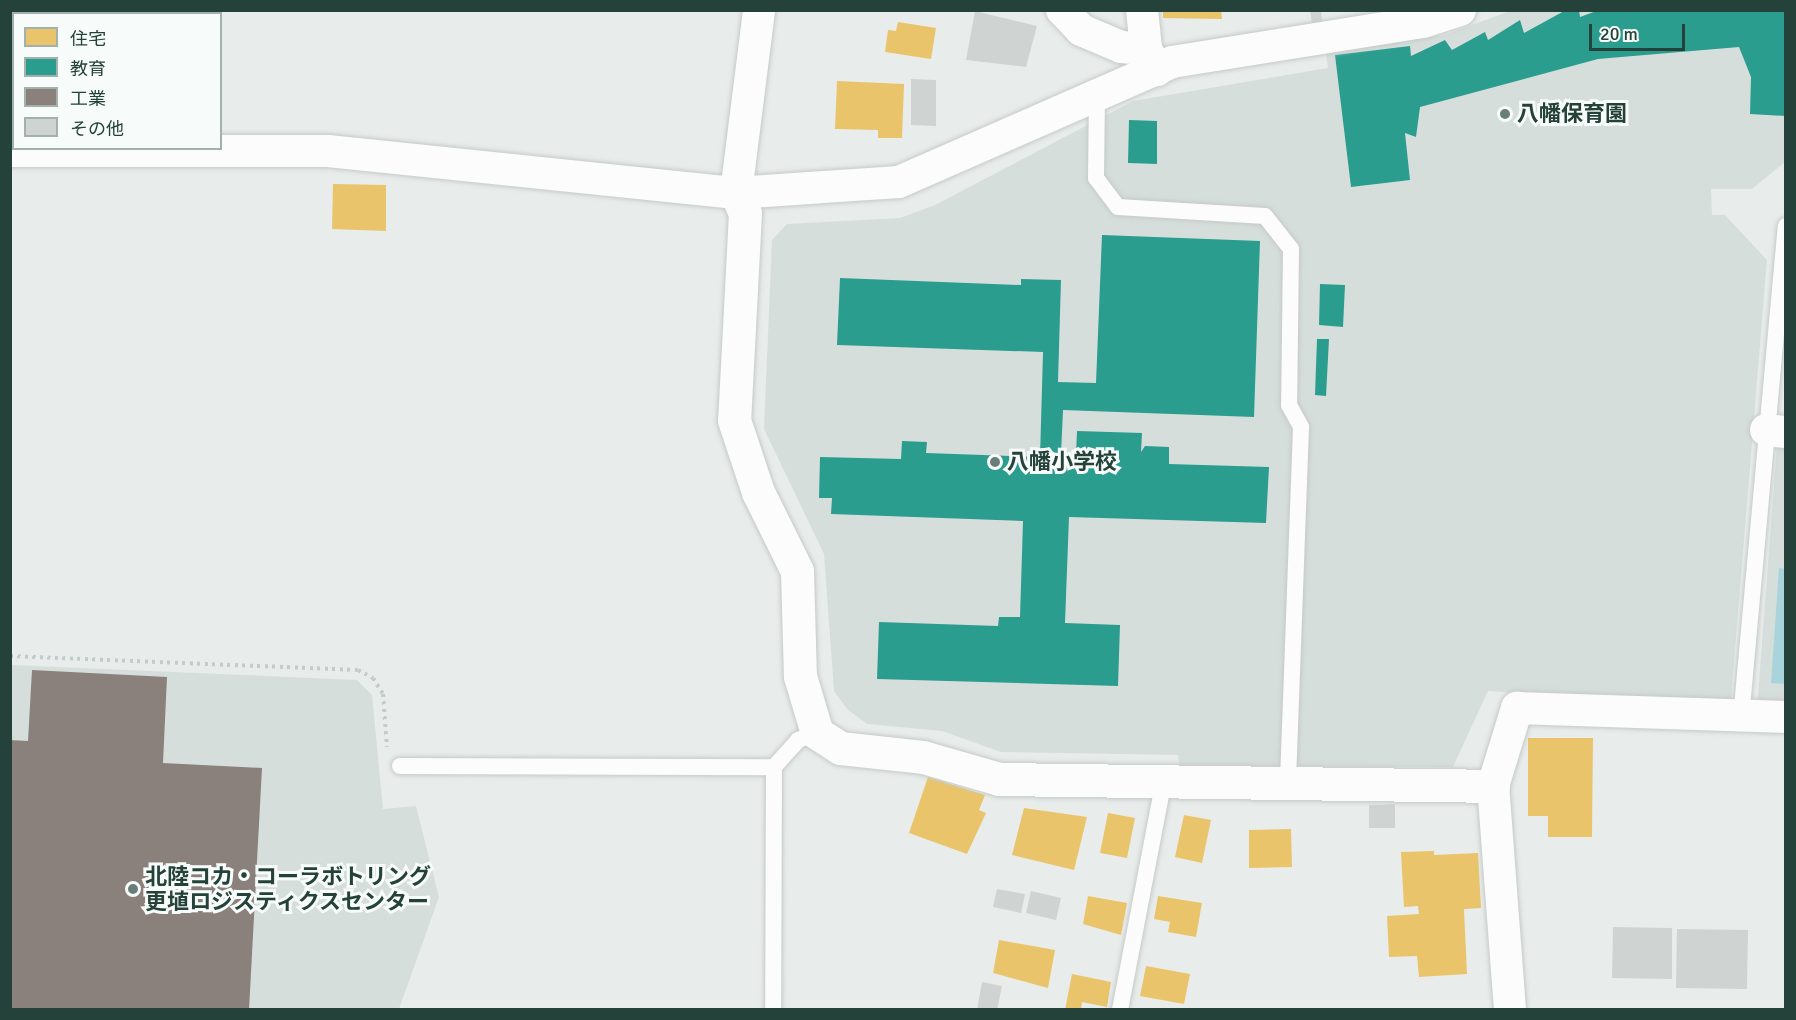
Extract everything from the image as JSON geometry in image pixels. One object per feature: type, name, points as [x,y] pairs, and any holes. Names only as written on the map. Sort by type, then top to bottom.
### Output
[{"type":"street","points":[[759,10],[736,193],[745,213],[734,420],[758,492],[797,571],[800,676],[818,732],[840,748],[922,757],[999,778],[1163,784],[1493,786]]},
{"type":"street","points":[[1062,10],[1082,30],[1151,60],[1173,62],[1455,11]]},
{"type":"street","points":[[1142,10],[1151,60]]},
{"type":"street","points":[[10,152],[328,151],[736,193],[899,182],[1097,96],[1151,60]]},
{"type":"street","points":[[1510,1010],[1493,786],[1517,708],[1741,718],[1785,717]]},
{"type":"lane","points":[[1097,96],[1096,178],[1118,207],[1265,216],[1291,249],[1289,405],[1301,427],[1288,785]]},
{"type":"lane","points":[[1741,718],[1776,431],[1785,226]]},
{"type":"lane","points":[[773,1010],[774,767],[798,740],[818,732]]},
{"type":"lane","points":[[400,766],[774,767]]},
{"type":"lane","points":[[1120,1010],[1163,784]]},
{"type":"path","points":[[10,656],[358,670],[373,678],[383,694],[388,756],[400,766]]},
{"type":"shaded area","points":[[1510,11],[1785,11],[1785,162],[1752,189],[1711,189],[1712,215],[1725,215],[1767,260],[1731,698],[1721,706],[1488,691],[1453,767],[1179,766],[1178,755],[1001,752],[942,731],[867,724],[848,710],[834,691],[824,554],[764,429],[772,240],[787,224],[900,218],[935,205],[1133,101],[1328,68],[1326,53],[1445,35]]},
{"type":"shaded area","points":[[1777,445],[1786,446],[1785,708],[1757,709]]},
{"type":"shaded area","points":[[11,665],[357,680],[372,695],[383,809],[416,806],[439,897],[399,1009],[11,1010]]},
{"type":"water","points":[[1779,568],[1785,569],[1785,684],[1771,683]]},
{"type":"building: 住宅","points":[[1163,10],[1221,10],[1222,19],[1163,18]]},
{"type":"building: 住宅","points":[[898,22],[936,28],[931,59],[885,52],[888,30],[896,31]]},
{"type":"building: 住宅","points":[[837,81],[904,84],[902,138],[878,138],[878,130],[835,129]]},
{"type":"building: 住宅","points":[[333,184],[386,185],[386,231],[332,229]]},
{"type":"building: 住宅","points":[[1528,738],[1593,738],[1592,837],[1548,837],[1548,816],[1528,816]]},
{"type":"building: 住宅","points":[[928,777],[985,795],[979,810],[986,813],[967,854],[909,833]]},
{"type":"building: 住宅","points":[[1024,808],[1087,817],[1074,870],[1012,855]]},
{"type":"building: 住宅","points":[[1108,813],[1135,818],[1127,858],[1100,853]]},
{"type":"building: 住宅","points":[[1184,815],[1211,820],[1202,863],[1175,857]]},
{"type":"building: 住宅","points":[[1291,829],[1292,867],[1249,868],[1249,830]]},
{"type":"building: 住宅","points":[[1434,851],[1434,855],[1478,853],[1481,908],[1464,909],[1467,974],[1419,977],[1417,956],[1389,957],[1387,916],[1419,914],[1418,906],[1404,907],[1401,852]]},
{"type":"building: 住宅","points":[[1088,896],[1127,903],[1121,935],[1083,924]]},
{"type":"building: 住宅","points":[[1158,896],[1202,903],[1196,937],[1168,932],[1170,922],[1154,919]]},
{"type":"building: 住宅","points":[[999,940],[1055,950],[1048,988],[993,973]]},
{"type":"building: 住宅","points":[[1146,966],[1190,974],[1184,1004],[1140,996]]},
{"type":"building: 住宅","points":[[1072,974],[1111,982],[1107,1007],[1082,1002],[1081,1010],[1065,1010]]},
{"type":"building: 教育","points":[[1566,10],[1579,10],[1580,17],[1599,10],[1784,10],[1786,116],[1750,114],[1751,77],[1739,47],[1598,59],[1420,107],[1416,137],[1405,133],[1410,180],[1351,187],[1335,55],[1410,46],[1411,56],[1445,40],[1452,50],[1485,32],[1488,40],[1520,20],[1524,33]]},
{"type":"building: 教育","points":[[1129,120],[1157,121],[1157,164],[1128,163]]},
{"type":"building: 教育","name":"八幡小学校","points":[[1102,235],[1260,241],[1254,417],[1063,410],[1061,454],[1076,454],[1077,431],[1142,433],[1141,452],[1145,446],[1169,447],[1169,464],[1269,467],[1266,523],[1069,517],[1065,623],[1120,625],[1118,686],[877,679],[879,622],[998,626],[999,617],[1020,617],[1023,521],[831,514],[832,498],[819,498],[820,457],[901,459],[902,441],[927,442],[926,453],[1040,457],[1043,352],[837,345],[840,278],[1021,285],[1021,279],[1061,280],[1058,382],[1096,383]]},
{"type":"building: 教育","points":[[1320,284],[1345,285],[1343,327],[1319,325]]},
{"type":"building: 教育","points":[[1317,339],[1329,339],[1326,396],[1315,395]]},
{"type":"building: 工業","name":"北陸コカ・コーラボトリング 更埴ロジスティクスセンター","points":[[32,670],[167,677],[163,763],[262,768],[249,1010],[10,1010],[10,740],[28,741]]},
{"type":"building: その他","points":[[1310,10],[1321,10],[1322,23],[1312,24]]},
{"type":"building: その他","points":[[975,11],[1037,26],[1026,67],[966,60]]},
{"type":"building: その他","points":[[911,79],[936,80],[936,126],[911,125]]},
{"type":"building: その他","points":[[1395,804],[1395,828],[1369,828],[1369,805]]},
{"type":"building: その他","points":[[997,889],[1025,894],[1021,913],[993,907]]},
{"type":"building: その他","points":[[1031,891],[1061,898],[1056,920],[1026,913]]},
{"type":"building: その他","points":[[1613,927],[1672,928],[1672,979],[1612,978]]},
{"type":"building: その他","points":[[1677,929],[1748,930],[1747,989],[1676,988]]},
{"type":"building: その他","points":[[982,982],[1002,986],[997,1010],[977,1010]]},
{"type":"place","name":"八幡保育園","points":[[1505,114]]},
{"type":"place","name":"八幡小学校","points":[[995,462]]},
{"type":"place","name":"北陸コカ・コーラボトリング 更埴ロジスティクスセンター","points":[[133,889]]}]
